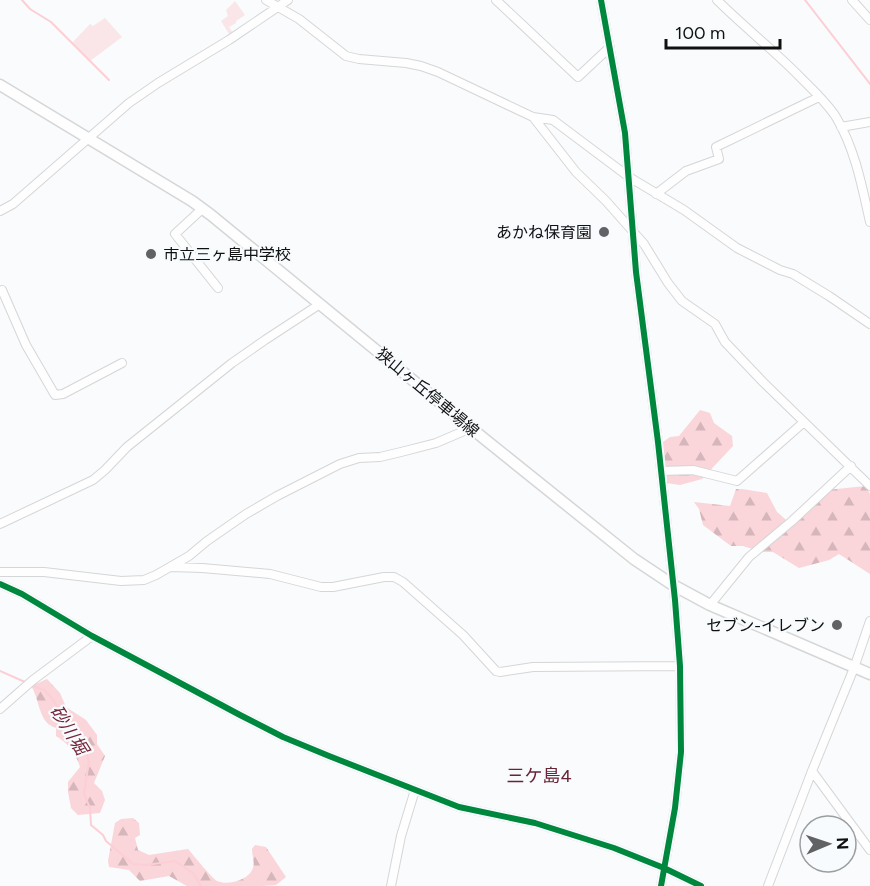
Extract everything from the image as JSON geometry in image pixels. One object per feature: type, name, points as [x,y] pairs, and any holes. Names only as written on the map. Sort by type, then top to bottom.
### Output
[{"type":"main road","name":"狭山ヶ丘停車場線","points":[[0,85],[192,201],[634,559],[673,585],[710,605],[870,674]]},
{"type":"street","points":[[266,0],[306,25],[346,56],[421,66],[533,117],[553,120],[629,177],[684,210],[737,248],[780,270],[793,274],[870,324]]},
{"type":"street","points":[[0,211],[13,204],[129,103],[288,0]]},
{"type":"street","points":[[496,0],[578,77],[610,47]]},
{"type":"street","points":[[601,0],[625,133],[632,231],[661,471],[680,666],[681,752],[675,808],[661,886]]},
{"type":"street","points":[[717,0],[788,65],[836,118],[851,150],[862,182],[870,222]]},
{"type":"street","points":[[852,0],[870,20]]},
{"type":"street","points":[[656,194],[686,171],[719,159],[716,147],[819,97]]},
{"type":"street","points":[[533,117],[576,172],[606,201],[644,244],[682,301],[715,324],[725,342],[870,486]]},
{"type":"street","points":[[841,127],[870,122]]},
{"type":"street","points":[[202,209],[175,234],[218,288]]},
{"type":"street","points":[[0,291],[2,290],[26,345],[55,395],[63,394],[122,363]]},
{"type":"street","points":[[0,524],[93,480],[127,447],[232,363],[320,304]]},
{"type":"street","points":[[661,471],[693,470],[737,481],[804,422]]},
{"type":"street","points":[[0,572],[45,572],[121,581],[144,580],[189,556],[246,514],[318,474],[359,458],[380,457],[436,443],[471,428]]},
{"type":"street","points":[[710,605],[749,557],[851,466]]},
{"type":"street","points":[[171,567],[270,574],[321,588],[394,577],[403,582],[463,635],[496,671],[500,672],[533,667],[680,666]]},
{"type":"street","points":[[0,584],[22,594],[92,636],[283,736],[345,763],[459,807],[535,823],[614,848],[664,868],[689,884],[701,886]]},
{"type":"street","points":[[768,886],[854,668],[870,621]]},
{"type":"street","points":[[0,709],[33,680],[92,636]]},
{"type":"street","points":[[812,771],[870,850]]},
{"type":"street","points":[[391,886],[400,836],[415,790]]},
{"type":"shaded area","points":[[235,1],[245,15],[229,27],[233,33],[229,34],[221,21],[228,16],[226,10]]},
{"type":"shaded area","points":[[105,18],[122,37],[90,61],[72,43],[90,24],[93,26]]},
{"type":"green space","points":[[700,410],[710,413],[714,423],[732,436],[733,446],[702,479],[680,485],[667,483],[663,442],[670,437],[679,436]]},
{"type":"green space","points":[[866,486],[870,494],[870,574],[839,554],[829,560],[799,568],[773,552],[731,546],[703,525],[699,509],[694,502],[730,506],[736,489],[767,493],[777,512],[792,525],[827,490]]},
{"type":"green space","points":[[47,679],[60,693],[66,707],[86,720],[97,735],[97,744],[105,756],[94,783],[102,791],[105,800],[100,813],[78,815],[71,808],[68,782],[80,767],[71,749],[56,736],[56,728],[46,721],[31,686]]},
{"type":"green space","points":[[133,818],[139,823],[140,835],[135,838],[138,850],[149,855],[188,849],[214,879],[227,883],[243,879],[251,872],[254,864],[252,849],[255,845],[266,847],[286,877],[276,885],[261,886],[187,886],[169,876],[140,881],[129,870],[109,867],[108,861],[115,823],[121,819]]},
{"type":"waterway","points":[[22,0],[30,9],[51,22],[109,80]]},
{"type":"waterway","points":[[805,0],[870,84]]},
{"type":"waterway","name":"砂川堀","points":[[0,671],[25,682]]},
{"type":"waterway","name":"砂川堀","points":[[30,685],[44,690],[51,697],[84,746],[89,761],[84,794],[90,808],[91,825],[133,864],[146,865],[175,861],[193,873],[201,886]]},
{"type":"cycle path","points":[[601,0],[625,133],[636,272],[658,442],[680,666],[681,752],[675,808],[661,886]]},
{"type":"cycle path","points":[[0,584],[22,594],[92,636],[283,737],[459,807],[535,823],[614,848],[701,886]]},
{"type":"place","name":"あかね保育園","points":[[604,232]]},
{"type":"place","name":"市立三ヶ島中学校","points":[[151,254]]},
{"type":"place","name":"セブン-イレブン","points":[[837,625]]},
{"type":"district","name":"三ケ島4","points":[[539,776]]}]
